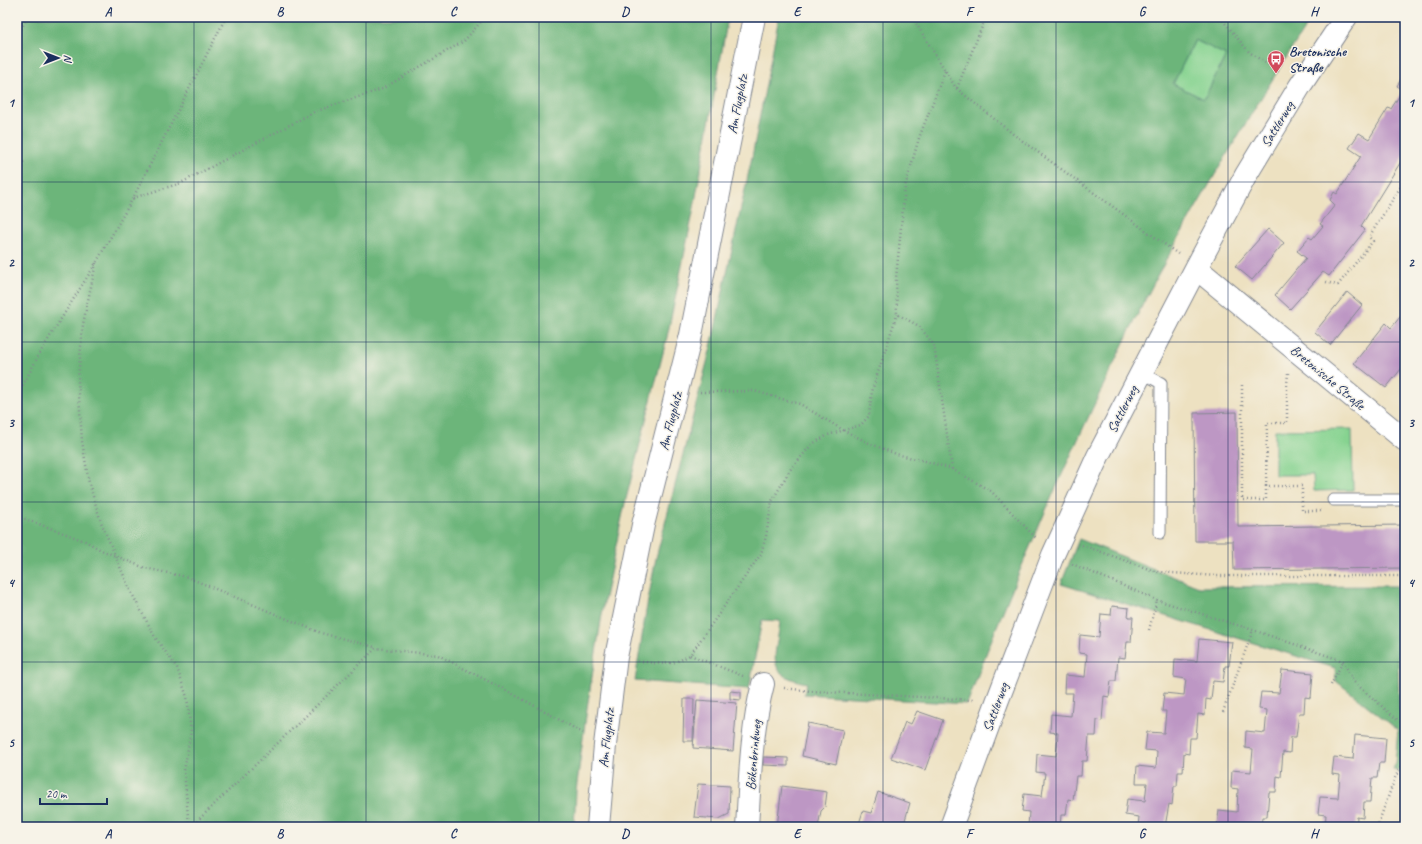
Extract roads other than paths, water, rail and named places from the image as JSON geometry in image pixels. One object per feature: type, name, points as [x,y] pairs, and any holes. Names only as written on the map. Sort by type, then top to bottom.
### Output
[{"type":"street","name":"Am Flugplatz","points":[[598,827],[605,745],[616,657],[643,525],[691,335],[754,17]]},
{"type":"street","name":"Sattlerweg","points":[[951,827],[1057,546],[1098,456],[1246,175],[1300,86],[1346,17]]},
{"type":"street","name":"Bretonische Straße","points":[[1196,268],[1405,440]]},
{"type":"street","name":"Bökenbrinkweg","points":[[747,827],[753,738],[763,684]]},
{"type":"lane","points":[[1141,372],[1162,383],[1160,533]]},
{"type":"lane","points":[[1333,500],[1405,500]]},
{"type":"place","name":"Bretonische Straße","points":[[1276,74]]}]
